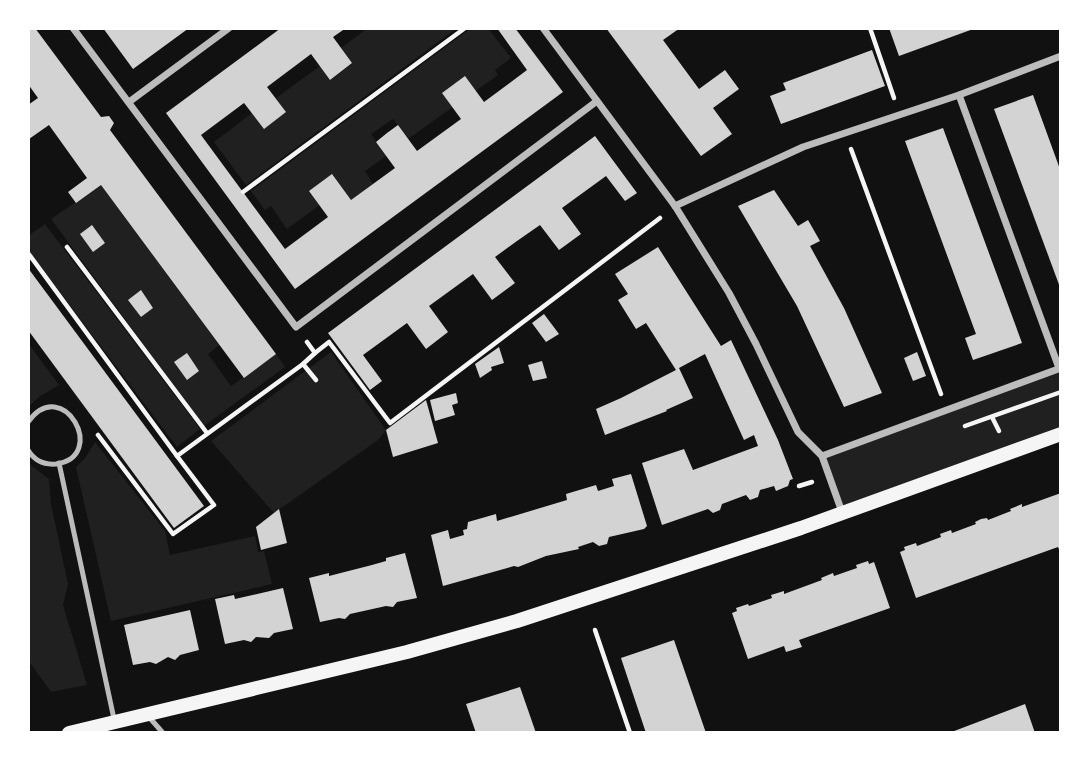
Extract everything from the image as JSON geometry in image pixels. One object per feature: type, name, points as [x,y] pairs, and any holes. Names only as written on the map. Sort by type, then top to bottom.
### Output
[{"type":"main road","points":[[69,733],[407,652],[517,621],[842,512],[1061,434]]},
{"type":"street","points":[[73,28],[296,327],[597,101]]},
{"type":"street","points":[[129,102],[229,28]]},
{"type":"street","points":[[543,28],[675,206],[729,293],[798,432],[822,456],[842,512]]},
{"type":"street","points":[[675,206],[710,192],[763,164],[845,132],[959,95],[1061,56]]},
{"type":"street","points":[[822,456],[1060,368],[959,95]]},
{"type":"lane","points":[[28,422],[35,413],[52,408],[69,413],[79,428],[79,445],[68,460],[59,463],[40,461],[28,450]]},
{"type":"lane","points":[[59,463],[114,722]]},
{"type":"lane","points":[[147,714],[163,733]]},
{"type":"path","points":[[243,192],[465,28]]},
{"type":"path","points":[[870,28],[900,115]]},
{"type":"path","points":[[845,132],[947,410],[959,415],[963,427]]},
{"type":"path","points":[[177,456],[329,342],[390,423],[660,218]]},
{"type":"path","points":[[67,247],[207,433]]},
{"type":"path","points":[[28,253],[214,505],[173,534],[93,429],[79,428]]},
{"type":"path","points":[[296,327],[315,353]]},
{"type":"path","points":[[303,364],[316,380]]},
{"type":"path","points":[[992,417],[999,430]]},
{"type":"path","points":[[595,630],[630,733]]},
{"type":"shaded area","points":[[368,28],[457,28],[246,185],[214,142],[252,113],[264,128],[286,112],[276,98],[320,66],[330,80],[352,64],[341,48]]},
{"type":"shaded area","points":[[471,28],[488,28],[511,58],[495,70],[498,75],[408,139],[393,119],[371,134],[386,156],[365,171],[373,184],[351,200],[332,175],[320,205],[287,229],[271,206],[265,210],[251,191]]},
{"type":"shaded area","points":[[101,185],[219,345],[208,354],[231,386],[276,354],[285,367],[204,426],[51,219]],"holes":[[[141,291],[153,308],[141,317],[129,300]]]},
{"type":"shaded area","points":[[45,224],[200,429],[177,447],[28,250],[28,236]]},
{"type":"shaded area","points":[[28,343],[59,385],[28,407]]},
{"type":"shaded area","points":[[331,352],[386,430],[378,440],[274,513],[211,441]]},
{"type":"shaded area","points":[[1061,368],[1061,434],[842,512],[822,456]]},
{"type":"shaded area","points":[[95,442],[165,531],[170,555],[255,536],[258,552],[264,551],[272,584],[111,621],[76,467]]},
{"type":"shaded area","points":[[28,463],[49,479],[51,504],[68,584],[63,605],[87,685],[51,692],[28,660]]},
{"type":"building","points":[[28,28],[35,28],[101,117],[109,116],[114,123],[110,130],[276,354],[244,378],[101,185],[76,203],[68,192],[87,178],[49,125],[28,138],[28,105],[38,98],[28,84]]},
{"type":"building","points":[[103,28],[122,29],[189,28],[133,69]]},
{"type":"building","points":[[281,28],[346,28],[333,37],[352,63],[330,80],[311,54],[267,87],[286,112],[264,129],[244,103],[201,135],[285,249],[328,217],[309,191],[332,174],[351,200],[395,168],[376,142],[387,133],[398,125],[417,151],[461,119],[442,93],[465,76],[484,102],[527,70],[497,28],[515,28],[563,92],[295,289],[166,113]]},
{"type":"building","points":[[606,28],[680,28],[663,40],[699,89],[725,70],[739,89],[713,108],[732,134],[701,156]]},
{"type":"building","points":[[889,28],[976,28],[899,56]]},
{"type":"building","points":[[872,50],[885,86],[781,124],[770,96],[786,90],[783,83]]},
{"type":"building","points":[[1033,95],[1061,172],[1061,290],[994,109]]},
{"type":"building","points":[[943,128],[1022,343],[973,360],[965,338],[976,334],[905,141]]},
{"type":"building","points":[[595,136],[637,193],[625,201],[606,176],[562,208],[581,234],[559,250],[540,225],[495,257],[515,283],[492,300],[473,274],[429,306],[448,332],[426,349],[407,323],[363,355],[382,381],[370,390],[328,333]]},
{"type":"building","points":[[774,190],[798,226],[808,220],[820,241],[810,246],[844,308],[882,393],[844,407],[797,306],[738,206]]},
{"type":"building","points":[[92,225],[105,243],[93,252],[80,234]]},
{"type":"building","points":[[658,247],[721,346],[731,340],[778,440],[793,479],[788,486],[776,491],[774,486],[760,490],[758,497],[750,500],[746,495],[722,504],[720,510],[713,513],[708,509],[662,525],[642,463],[684,449],[693,470],[758,446],[754,435],[744,440],[705,354],[679,368],[693,398],[605,435],[596,409],[676,370],[646,323],[636,329],[618,300],[628,294],[615,274]]},
{"type":"building","points":[[28,268],[204,506],[174,528],[28,330]]},
{"type":"building","points":[[141,290],[153,308],[141,317],[128,300]]},
{"type":"building","points":[[544,314],[559,334],[546,342],[532,323]]},
{"type":"building","points":[[499,347],[504,363],[491,367],[492,370],[480,378],[475,364]]},
{"type":"building","points":[[917,352],[926,376],[913,381],[904,358]]},
{"type":"building","points":[[187,353],[199,371],[187,380],[174,362]]},
{"type":"building","points":[[542,361],[547,378],[533,381],[528,365]]},
{"type":"building","points":[[456,393],[458,403],[452,405],[455,415],[435,421],[430,400]]},
{"type":"building","points":[[426,400],[438,443],[393,457],[386,430]]},
{"type":"building","points":[[631,474],[647,526],[644,529],[609,537],[607,544],[599,546],[593,542],[578,547],[579,549],[546,556],[518,567],[443,586],[431,535],[448,530],[450,539],[464,535],[463,530],[467,529],[468,522],[496,514],[497,521],[567,500],[566,494],[596,485],[598,491],[614,486],[612,479]]},
{"type":"building","points":[[1061,493],[1061,554],[1058,547],[916,598],[900,552],[905,550],[904,547],[916,543],[917,546],[941,537],[940,534],[951,530],[952,533],[976,524],[975,522],[981,519],[988,520],[1022,504],[1022,507]]},
{"type":"building","points":[[279,509],[287,543],[261,550],[256,527]]},
{"type":"building","points":[[405,553],[417,598],[397,602],[393,607],[386,606],[350,614],[345,619],[320,622],[309,578],[372,565]]},
{"type":"building","points":[[868,561],[869,564],[874,562],[890,608],[799,640],[802,647],[786,652],[784,646],[748,659],[732,613],[737,611],[736,608],[772,598],[771,595],[784,591],[784,594],[822,580],[821,578],[833,573],[834,576],[857,568],[856,565]]},
{"type":"building","points":[[283,588],[293,629],[274,633],[269,638],[256,637],[251,642],[244,640],[225,644],[215,599],[234,595],[235,599]]},
{"type":"building","points":[[190,610],[199,650],[180,655],[175,660],[168,657],[156,664],[150,662],[133,665],[124,625]]},
{"type":"building","points":[[674,640],[706,733],[646,733],[621,658]]},
{"type":"building","points":[[520,687],[536,733],[476,733],[466,704]]},
{"type":"building","points":[[1025,704],[1035,733],[949,733]]}]
